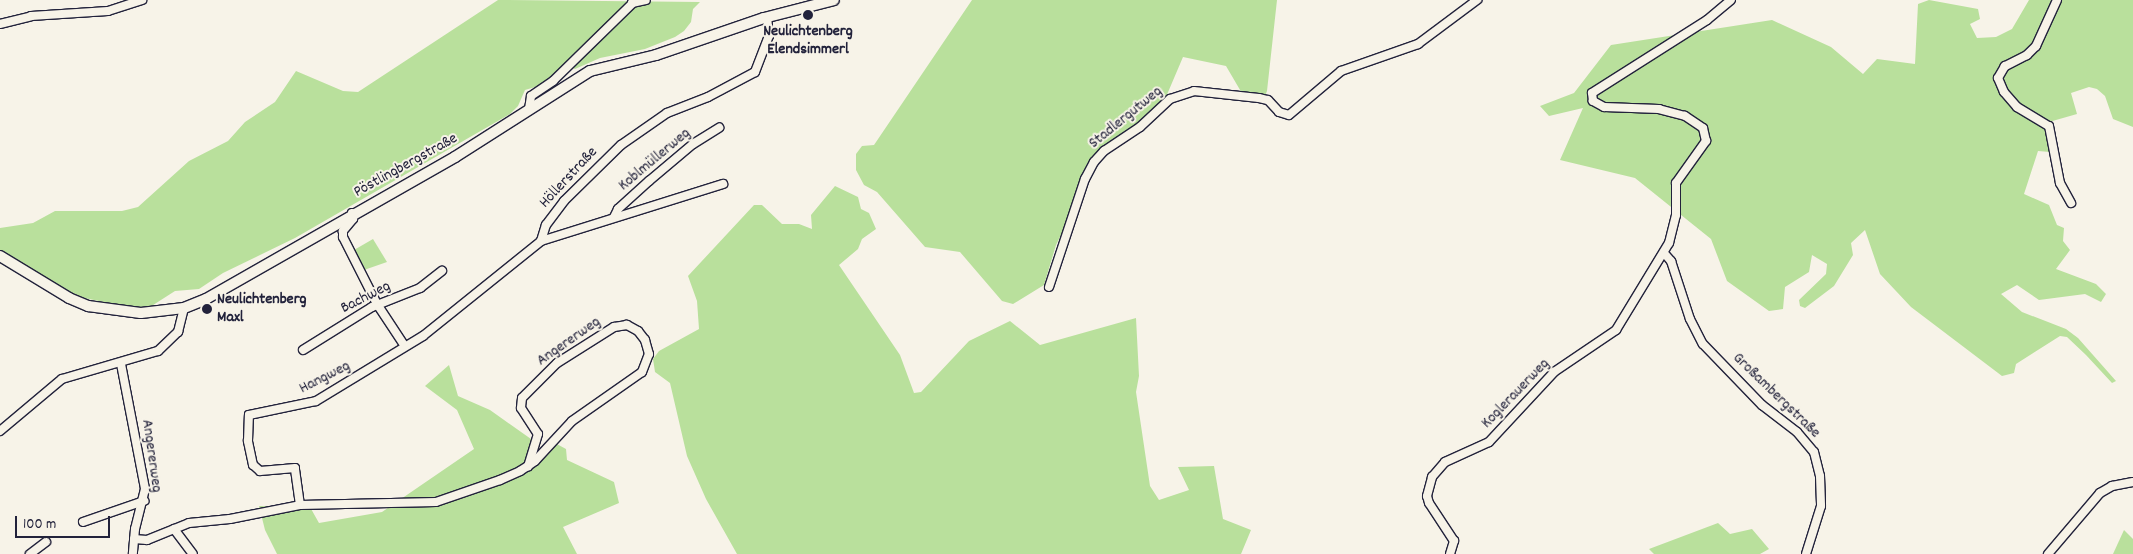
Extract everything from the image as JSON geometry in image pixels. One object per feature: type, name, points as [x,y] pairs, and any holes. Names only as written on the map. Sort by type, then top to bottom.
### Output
[{"type":"main road","name":"Pöstlingbergstraße","points":[[0,256],[69,298],[88,306],[141,313],[184,308],[206,299],[352,213],[455,157],[597,68],[656,55],[766,17],[834,0]]},
{"type":"street","points":[[0,24],[31,16],[108,11],[142,0]]},
{"type":"street","points":[[529,110],[531,96],[553,80],[634,2],[646,0]]},
{"type":"street","name":"Stadlergutweg","points":[[1049,287],[1085,179],[1094,162],[1104,151],[1140,127],[1170,99],[1194,91],[1260,98],[1288,115],[1341,71],[1418,44],[1477,0]]},
{"type":"street","points":[[1664,253],[1675,222],[1676,183],[1704,145],[1707,134],[1692,120],[1676,113],[1650,108],[1604,107],[1592,101],[1591,96],[1597,88],[1707,20],[1731,0]]},
{"type":"street","points":[[2057,0],[2036,46],[2027,55],[2005,66],[1998,78],[2004,92],[2017,107],[2049,126],[2060,183],[2071,203]]},
{"type":"street","name":"Höllerstraße","points":[[404,345],[424,336],[541,240],[546,225],[564,201],[621,145],[667,113],[755,72],[769,36],[766,17]]},
{"type":"street","name":"Koblmüllerweg","points":[[614,217],[618,209],[693,144],[719,128]]},
{"type":"street","name":"Koblmüllerweg","points":[[541,240],[723,184]]},
{"type":"street","points":[[352,213],[353,219],[343,231],[343,237],[377,304],[404,345]]},
{"type":"street","name":"Koglerauerweg","points":[[1450,554],[1454,541],[1427,496],[1438,469],[1445,462],[1489,442],[1554,372],[1611,335],[1626,315],[1664,253]]},
{"type":"street","name":"Großambergstraße","points":[[1664,253],[1671,261],[1690,319],[1704,344],[1762,405],[1804,438],[1814,452],[1822,499],[1806,554]]},
{"type":"street","name":"Bachweg","points":[[302,350],[377,304],[420,288],[442,271]]},
{"type":"street","points":[[0,431],[62,379],[78,372],[121,364],[153,354],[166,345],[181,326],[184,308]]},
{"type":"street","name":"Angererweg","points":[[121,364],[144,484],[144,501],[134,539],[146,540],[174,528],[300,505],[436,502],[500,480],[528,466],[572,421],[645,369],[648,348],[638,331],[627,326],[614,327],[557,363],[522,398],[521,408],[538,434],[528,466]]},
{"type":"street","name":"Hangweg","points":[[300,505],[295,468],[260,471],[253,465],[248,441],[249,414],[316,401],[392,358],[404,345]]},
{"type":"street","points":[[2048,554],[2100,493],[2112,486],[2133,482]]},
{"type":"street","points":[[83,522],[144,501]]},
{"type":"street","points":[[174,528],[192,554]]},
{"type":"street","points":[[133,554],[134,539]]},
{"type":"street","points":[[30,554],[46,542]]},
{"type":"green space","points":[[498,0],[700,2],[693,9],[691,22],[684,31],[675,37],[645,49],[600,58],[575,69],[569,66],[542,85],[525,90],[518,106],[510,114],[295,238],[223,273],[199,289],[175,291],[150,307],[129,307],[84,298],[54,285],[0,251],[0,228],[33,223],[55,211],[122,211],[138,207],[189,161],[228,141],[245,122],[275,102],[296,71],[343,91],[358,92]]},
{"type":"green space","points":[[972,0],[1277,0],[1267,91],[1265,96],[1243,95],[1226,66],[1183,57],[1163,104],[1138,128],[1102,151],[1056,245],[1044,285],[1013,304],[1002,301],[960,252],[925,247],[877,192],[864,185],[856,170],[856,154],[862,146],[874,145]]},
{"type":"green space","points":[[1929,0],[1978,9],[1980,19],[1970,24],[1977,38],[1996,37],[2012,29],[2029,0],[2133,0],[2133,127],[2113,119],[2105,96],[2097,89],[2089,87],[2071,93],[2077,114],[2049,122],[2046,129],[2050,152],[2038,151],[2024,194],[2049,205],[2057,225],[2064,228],[2063,241],[2070,250],[2056,269],[2096,284],[2106,294],[2101,302],[2085,294],[2039,300],[2017,285],[2001,294],[2022,312],[2066,329],[2078,338],[2116,381],[2112,383],[2067,337],[2060,336],[2016,364],[2014,373],[2002,376],[1911,307],[1880,274],[1865,230],[1851,243],[1853,255],[1834,286],[1805,308],[1800,306],[1799,300],[1826,274],[1827,264],[1812,255],[1809,272],[1785,287],[1783,309],[1769,311],[1727,281],[1711,239],[1635,178],[1560,160],[1583,108],[1549,116],[1540,106],[1574,93],[1611,45],[1772,20],[1831,47],[1863,74],[1877,59],[1915,64],[1918,4]]},
{"type":"green space","points":[[835,186],[858,197],[861,209],[869,213],[876,229],[862,239],[858,249],[839,265],[900,355],[914,393],[921,392],[969,341],[1010,321],[1040,345],[1136,318],[1139,376],[1136,392],[1150,486],[1159,500],[1189,490],[1178,467],[1214,466],[1223,519],[1251,530],[1241,554],[737,554],[706,499],[687,456],[670,383],[655,372],[653,359],[659,351],[699,329],[697,301],[688,276],[754,205],[762,205],[782,224],[799,224],[812,229],[811,215]]},
{"type":"green space","points":[[373,239],[387,262],[364,270],[354,250]]},
{"type":"green space","points":[[449,365],[458,396],[490,410],[531,439],[533,445],[527,455],[537,466],[555,443],[566,449],[567,460],[614,482],[619,503],[563,527],[577,554],[277,554],[265,530],[259,506],[310,507],[319,523],[382,512],[474,449],[457,410],[425,386]]},
{"type":"green space","points":[[1718,523],[1730,534],[1752,529],[1769,549],[1760,554],[1654,554],[1649,549]]},
{"type":"green space","points":[[2124,530],[2133,539],[2133,554],[2113,554]]},
{"type":"place","name":"Neulichtenberg Elendsimmerl","points":[[808,15]]},
{"type":"place","name":"Neulichtenberg Maxl","points":[[207,309]]}]
